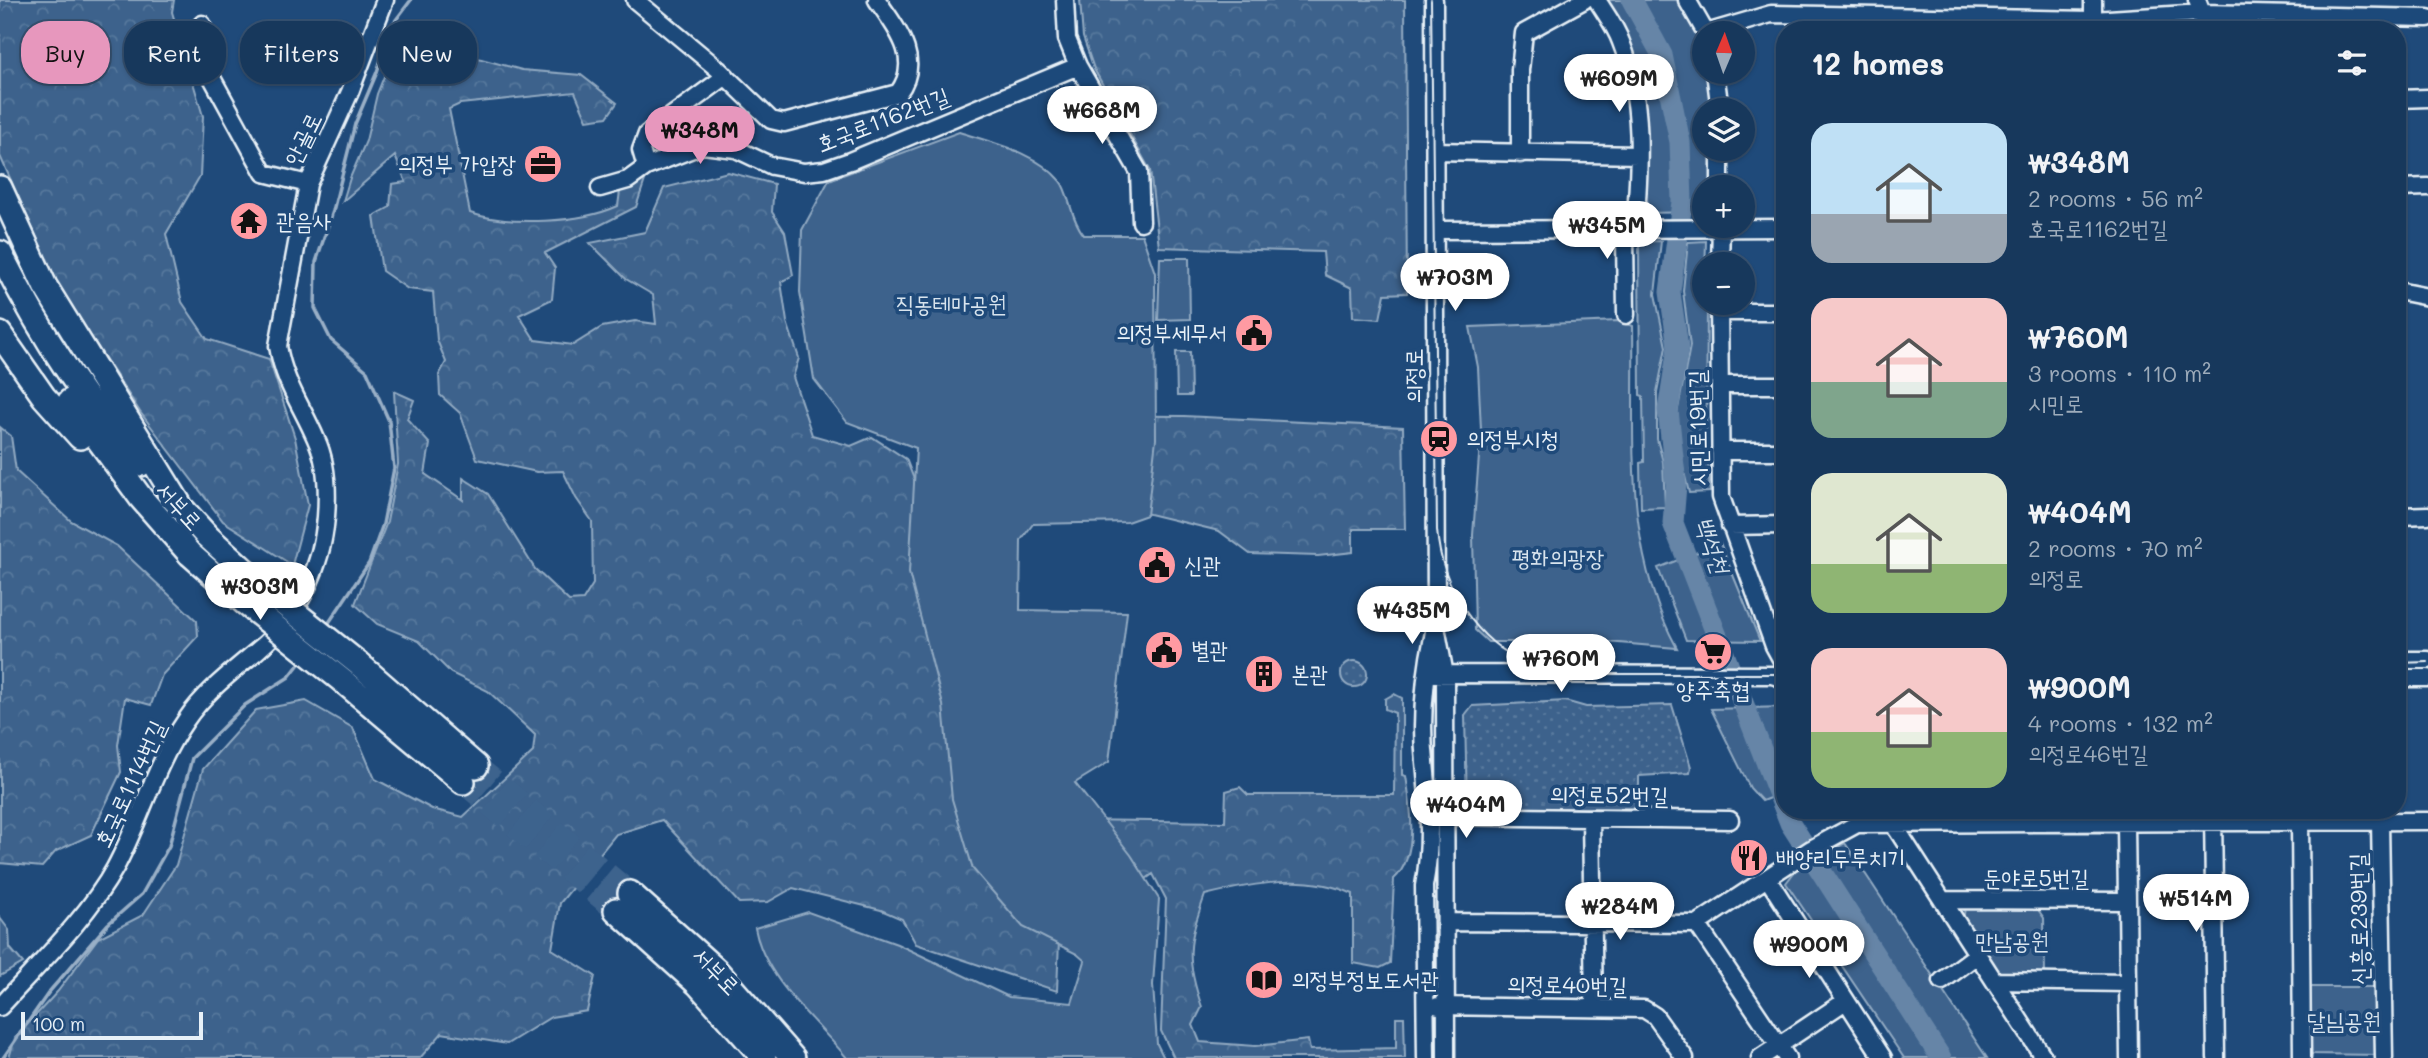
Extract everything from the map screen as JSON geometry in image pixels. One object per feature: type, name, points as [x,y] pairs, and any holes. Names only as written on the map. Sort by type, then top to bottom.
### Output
[{"type":"highway","points":[[0,188],[45,286],[180,505]]},
{"type":"highway","name":"서부로","points":[[0,253],[26,305],[69,373],[106,424],[206,536],[264,588],[359,664],[470,774],[344,682],[244,602],[190,554],[141,498],[58,384],[0,285]]},
{"type":"highway","points":[[0,334],[44,397],[141,498]]},
{"type":"highway","name":"서부로","points":[[764,1058],[623,901],[716,970],[792,1056]]},
{"type":"street","name":"안골로","points":[[215,84],[264,173],[308,184],[350,92],[385,0]]},
{"type":"street","points":[[635,0],[726,76],[771,120],[784,123],[898,93],[908,80],[907,50],[900,34],[877,0]]},
{"type":"street","points":[[1065,0],[1068,39],[1078,66],[1139,172],[1141,222]]},
{"type":"street","name":"의정로","points":[[1434,0],[1436,626],[1446,675],[1446,1058]]},
{"type":"street","points":[[1520,154],[1520,70],[1524,33],[1584,0]]},
{"type":"street","points":[[1597,0],[1621,40],[1632,77],[1638,122],[1637,228]]},
{"type":"street","points":[[1687,0],[1699,21]]},
{"type":"street","points":[[2093,0],[2093,20]]},
{"type":"street","points":[[2151,0],[2151,18]]},
{"type":"street","points":[[1736,21],[1772,7],[2093,20],[2151,18],[2200,6],[2428,18]]},
{"type":"street","name":"호국로1162번길","points":[[600,188],[628,180],[646,167],[704,145],[736,149],[772,166],[804,172],[824,170],[1078,66]]},
{"type":"street","points":[[646,167],[641,150],[647,134],[726,76]]},
{"type":"street","points":[[2406,99],[2428,98]]},
{"type":"street","points":[[1435,151],[1638,155]]},
{"type":"street","name":"호국로1114번길","points":[[0,1007],[95,897],[114,869],[149,786],[187,718],[205,697],[270,639],[304,597],[311,581],[326,520],[324,463],[317,439],[282,373],[278,346],[308,184]]},
{"type":"street","points":[[2406,188],[2428,187]]},
{"type":"street","points":[[1436,230],[1692,227]]},
{"type":"street","points":[[1626,315],[1625,236],[1637,228]]},
{"type":"street","points":[[1755,228],[1776,228]]},
{"type":"street","points":[[2406,293],[2428,297]]},
{"type":"street","points":[[1755,310],[1776,311]]},
{"type":"street","name":"시민로19번길","points":[[1719,315],[1721,496],[1776,653]]},
{"type":"street","points":[[1720,385],[1776,385]]},
{"type":"street","points":[[1720,452],[1776,451]]},
{"type":"street","points":[[2406,516],[2428,515]]},
{"type":"street","points":[[1730,526],[1776,525]]},
{"type":"street","name":"의정로","points":[[1426,1058],[1424,886],[1429,861],[1425,674],[1436,626]]},
{"type":"street","points":[[2406,660],[2428,660]]},
{"type":"street","points":[[1425,674],[1696,676],[1776,670]]},
{"type":"street","points":[[2406,678],[2428,678]]},
{"type":"street","name":"의정로52번길","points":[[1445,816],[1730,820]]},
{"type":"street","points":[[1591,818],[1594,1008]]},
{"type":"street","name":"신흥로239번길","points":[[1850,821],[1894,825],[1951,819]]},
{"type":"street","name":"신흥로239번길","points":[[2022,819],[2126,823],[2176,819]]},
{"type":"street","points":[[2213,819],[2216,1058]]},
{"type":"street","name":"신흥로239번길","points":[[2265,819],[2428,821]]},
{"type":"street","points":[[1448,922],[1697,924],[1773,876],[1850,821]]},
{"type":"street","points":[[2300,821],[2302,1058]]},
{"type":"street","name":"신흥로239번길","points":[[2380,821],[2384,1058]]},
{"type":"street","points":[[2126,823],[2129,1058]]},
{"type":"street","points":[[1894,825],[2044,1058]]},
{"type":"street","points":[[1773,876],[1844,1002],[1883,1058]]},
{"type":"street","name":"둔야로5번길","points":[[1944,901],[2127,901]]},
{"type":"street","points":[[1697,924],[1783,1052]]},
{"type":"street","points":[[1942,981],[1978,954]]},
{"type":"street","points":[[1995,981],[2128,983]]},
{"type":"street","points":[[1760,1058],[1783,1052],[1844,1002]]},
{"type":"street","name":"의정로40번길","points":[[1425,1007],[1644,1009],[1656,1016],[1685,1058]]},
{"type":"green space","points":[[0,0],[174,0],[172,12],[175,21],[124,21],[124,84],[193,84],[203,116],[200,176],[166,234],[182,302],[207,339],[269,359],[295,438],[308,505],[292,565],[223,521],[140,412],[59,287],[0,156]]},
{"type":"green space","points":[[1080,0],[1405,0],[1407,293],[1385,294],[1380,319],[1353,317],[1352,288],[1325,275],[1323,252],[1159,247],[1150,170],[1094,69],[1083,37]]},
{"type":"green space","points":[[1606,0],[1680,0],[1692,23],[1692,84],[1709,84],[1711,98],[1692,98],[1692,161],[1712,161],[1711,175],[1692,175],[1692,212],[1643,213],[1640,91]]},
{"type":"green space","points":[[477,58],[522,70],[581,75],[617,103],[607,117],[587,120],[575,92],[460,104],[449,109],[470,213],[524,221],[585,216],[618,206],[623,169],[645,180],[636,207],[545,253],[555,268],[552,299],[519,315],[535,340],[573,345],[602,327],[635,321],[656,324],[653,295],[626,279],[590,243],[645,232],[664,188],[728,172],[774,184],[772,212],[785,232],[793,275],[781,282],[787,322],[799,358],[793,377],[812,435],[851,446],[872,437],[906,459],[923,502],[1040,415],[1184,416],[1403,427],[1405,529],[1353,529],[1353,552],[1318,556],[1250,554],[1219,531],[1141,512],[1030,521],[1016,538],[1018,613],[1115,615],[1115,711],[1105,753],[1074,770],[1075,820],[1225,822],[1226,791],[1240,787],[1248,795],[1394,795],[1395,713],[1385,709],[1385,699],[1394,694],[1402,698],[1402,775],[1406,776],[1411,830],[1407,857],[1394,879],[1390,963],[1380,968],[1353,963],[1353,894],[1317,884],[1280,882],[1205,895],[1192,939],[1191,963],[1202,1007],[1193,1025],[1200,1042],[1255,1046],[1308,1040],[1310,1050],[1396,1048],[1396,1017],[1404,1017],[1405,1058],[1174,1058],[1161,1031],[1166,899],[1153,874],[1059,940],[1057,991],[916,944],[902,919],[881,910],[793,888],[768,902],[739,903],[662,820],[616,834],[560,903],[552,949],[595,976],[587,1011],[551,1017],[507,1044],[442,1033],[420,1058],[9,1058],[15,1038],[58,991],[98,938],[143,915],[176,865],[203,769],[256,710],[306,701],[353,728],[375,779],[432,809],[463,817],[533,752],[535,735],[488,691],[451,673],[419,641],[377,624],[355,604],[387,522],[398,464],[394,391],[414,400],[407,419],[430,444],[425,474],[463,500],[463,478],[488,494],[535,569],[569,601],[583,600],[593,584],[592,521],[576,498],[563,471],[537,472],[477,459],[460,413],[440,395],[439,375],[446,362],[437,340],[433,292],[408,289],[382,271],[374,216],[390,207],[392,184],[406,182],[395,156],[343,201],[366,141],[381,84],[477,84]]},
{"type":"green space","name":"직동테마공원","points":[[959,132],[1013,150],[1050,171],[1063,185],[1084,235],[1142,235],[1155,273],[1156,439],[1147,515],[1127,522],[1033,524],[1021,540],[1020,610],[1127,612],[1109,762],[1075,783],[1131,855],[1159,899],[1153,985],[1157,1044],[1164,1058],[847,1058],[792,998],[769,964],[755,928],[808,912],[897,944],[1009,997],[1072,1003],[1085,961],[1077,954],[1023,927],[973,869],[952,799],[943,705],[909,573],[916,448],[847,422],[814,379],[800,292],[802,230],[829,180]]},
{"type":"green space","points":[[1661,241],[1655,294],[1666,347],[1657,392],[1657,439],[1663,462],[1665,507],[1641,508],[1640,463],[1644,462],[1643,396],[1640,395],[1639,242]]},
{"type":"green space","points":[[1706,241],[1706,252],[1692,252],[1692,315],[1707,315],[1706,436],[1710,492],[1689,493],[1677,442],[1677,414],[1690,346],[1683,291],[1688,242]]},
{"type":"green space","points":[[1160,258],[1189,258],[1190,319],[1158,320]]},
{"type":"green space","name":"평화의광장","points":[[1618,321],[1633,326],[1633,450],[1639,531],[1659,610],[1677,648],[1607,642],[1488,642],[1475,630],[1473,535],[1481,430],[1478,367],[1470,327]]},
{"type":"green space","points":[[1176,352],[1190,352],[1191,396],[1177,396]]},
{"type":"green space","points":[[0,427],[11,436],[16,471],[71,521],[117,546],[197,621],[198,636],[162,675],[151,705],[125,698],[118,745],[121,772],[91,835],[56,851],[42,867],[0,863]]},
{"type":"green space","points":[[1720,543],[1760,641],[1686,640],[1658,568]]},
{"type":"green space","points":[[1354,661],[1363,665],[1367,674],[1363,683],[1354,687],[1345,683],[1341,674],[1345,665]]},
{"type":"green space","points":[[1565,701],[1586,707],[1672,705],[1691,767],[1690,773],[1639,776],[1639,808],[1467,808],[1465,715],[1472,706]]},
{"type":"green space","points":[[1776,707],[1776,796],[1762,801],[1750,788],[1711,709]]},
{"type":"green space","points":[[1845,843],[1987,1058],[1904,1058],[1786,883],[1796,870]]},
{"type":"green space","name":"만남공원","points":[[2036,907],[2044,918],[2045,975],[1996,976],[1962,926],[1965,908]]},
{"type":"green space","points":[[0,918],[9,930],[10,948],[23,963],[0,976]]},
{"type":"green space","name":"달님공원","points":[[2308,987],[2379,987],[2381,1055],[2308,1054]]},
{"type":"waterway","points":[[326,627],[369,563],[383,524],[394,468],[389,421],[367,371],[331,340],[315,308],[316,262],[333,211],[355,124],[377,72],[392,25],[411,0]]},
{"type":"waterway","name":"백석천","points":[[1632,0],[1662,55],[1680,142],[1682,202],[1670,292],[1678,347],[1668,410],[1676,485],[1673,523],[1776,787]]},
{"type":"waterway","points":[[3,1058],[49,992],[108,924],[142,894],[169,846],[192,758],[245,705],[289,677],[303,659]]},
{"type":"waterway","name":"백석천","points":[[1788,819],[1941,1058]]},
{"type":"tunnel","points":[[476,766],[630,893]]},
{"type":"tunnel","points":[[463,782],[616,910]]},
{"type":"tram line","points":[[1431,0],[1437,530],[1445,571],[1454,591],[1464,609],[1492,641],[1509,654],[1541,667],[1581,674],[1776,674]]},
{"type":"tram line","points":[[2406,663],[2428,662]]},
{"type":"place","name":"의정부 가압장","points":[[543,164]]},
{"type":"place","name":"관음사","points":[[249,221]]},
{"type":"place","name":"의정부세무서","points":[[1254,333]]},
{"type":"place","name":"의정부시청","points":[[1439,439]]},
{"type":"place","name":"신관","points":[[1157,565]]},
{"type":"place","name":"별관","points":[[1164,650]]},
{"type":"place","name":"양주축협","points":[[1713,652]]},
{"type":"place","name":"본관","points":[[1264,674]]},
{"type":"place","name":"배양리두루치기","points":[[1749,858]]},
{"type":"place","name":"의정부정보도서관","points":[[1264,980]]}]
